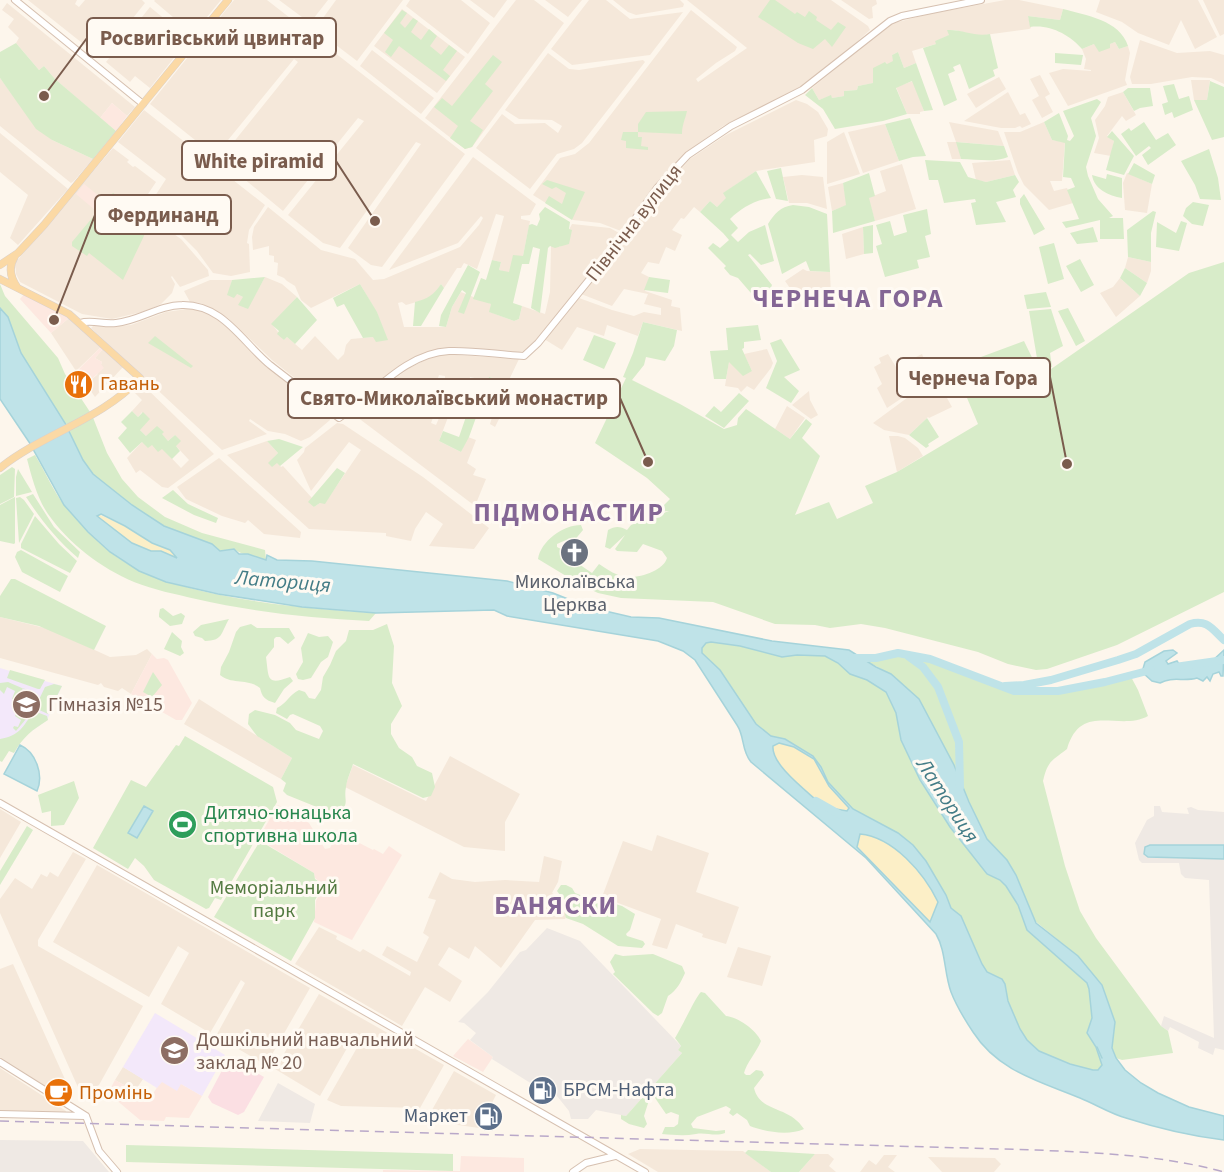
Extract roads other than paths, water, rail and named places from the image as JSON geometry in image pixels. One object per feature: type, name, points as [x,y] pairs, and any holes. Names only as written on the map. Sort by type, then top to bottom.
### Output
[{"type":"main road","points":[[2,265],[44,225],[228,0]]},
{"type":"main road","points":[[0,279],[8,278],[11,264],[18,252]]},
{"type":"main road","points":[[2,265],[8,266],[17,287]]},
{"type":"main road","points":[[0,279],[69,314],[140,378],[103,409],[0,468]]},
{"type":"street","points":[[15,0],[143,104]]},
{"type":"street","name":"Північна вулиця","points":[[80,322],[117,323],[167,307],[197,306],[221,318],[270,364],[339,418],[390,378],[427,356],[449,351],[524,356],[538,343],[610,254],[657,188],[695,150],[731,126],[802,90],[890,21],[902,16],[981,0]]},
{"type":"street","points":[[0,803],[645,1172]]},
{"type":"street","points":[[0,1062],[86,1116],[99,1151],[117,1172]]},
{"type":"street","points":[[0,1114],[86,1116]]},
{"type":"street","points":[[573,1172],[586,1163],[616,1156]]},
{"type":"water","points":[[0,308],[8,317],[21,353],[65,423],[83,460],[93,474],[132,505],[164,526],[212,544],[220,551],[234,549],[239,554],[248,554],[266,560],[267,555],[277,560],[312,561],[507,581],[553,593],[588,607],[631,617],[659,618],[772,641],[849,650],[891,674],[919,699],[954,765],[987,839],[1007,860],[1016,875],[1036,923],[1078,956],[1102,985],[1115,1022],[1112,1048],[1116,1058],[1125,1070],[1158,1093],[1189,1107],[1224,1116],[1224,1140],[1174,1131],[1120,1116],[1020,1073],[994,1056],[973,1032],[955,1002],[949,985],[942,948],[936,934],[866,858],[751,762],[737,725],[695,660],[683,651],[658,641],[507,616],[494,610],[376,613],[302,607],[218,594],[166,582],[139,571],[110,552],[88,532],[64,505],[29,442],[0,399]],"holes":[[[101,514],[125,526],[152,543],[170,550],[177,558],[132,543],[97,516]],[[706,643],[740,646],[782,657],[825,656],[838,663],[850,674],[867,680],[886,692],[896,713],[901,740],[920,780],[950,827],[987,874],[1000,880],[1006,886],[1018,905],[1027,930],[1087,983],[1092,1018],[1087,1033],[1096,1047],[1102,1065],[1098,1070],[1070,1064],[1039,1051],[1027,1040],[1008,1001],[1005,984],[1002,979],[987,972],[961,916],[951,908],[926,861],[913,845],[898,833],[853,809],[828,782],[813,756],[785,739],[771,736],[756,724],[720,670],[702,653],[702,648]],[[779,743],[794,747],[814,759],[829,786],[849,808],[847,811],[836,809],[828,811],[786,772],[774,754],[773,746]],[[860,834],[884,842],[906,858],[925,880],[938,902],[930,922],[857,847]]]},
{"type":"water","points":[[1173,650],[1177,653],[1166,661],[1168,664],[1177,661],[1181,667],[1211,662],[1224,650],[1223,676],[1219,672],[1213,674],[1210,681],[1207,677],[1203,681],[1197,678],[1160,683],[1152,681],[1142,672],[1145,662],[1164,651]]},
{"type":"water","points":[[20,745],[26,748],[37,765],[40,778],[37,791],[4,774]]},
{"type":"water","points":[[144,806],[153,811],[137,838],[128,833]]},
{"type":"water","points":[[1150,845],[1224,845],[1224,859],[1148,857],[1144,854],[1145,847]]},
{"type":"waterway","points":[[1005,686],[1051,680],[1136,654],[1190,624],[1205,624],[1224,640]]},
{"type":"waterway","points":[[852,658],[876,658],[898,653],[930,659],[1014,691],[1058,691],[1151,670]]},
{"type":"waterway","points":[[908,656],[923,667],[938,687],[959,742],[960,787]]},
{"type":"waterway","points":[[1175,667],[1224,660]]},
{"type":"waterway","name":"Латориця","points":[[816,801],[839,814]]},
{"type":"waterway","name":"Латориця","points":[[1097,1047],[1102,1058]]},
{"type":"railway","points":[[0,1121],[1036,1150],[1154,1158],[1224,1172]]},
{"type":"place","name":"Росвигівський цвинтар","points":[[44,96]]},
{"type":"place","name":"White piramid","points":[[375,221]]},
{"type":"place","name":"Фердинанд","points":[[54,320]]},
{"type":"place","name":"Гавань","points":[[79,384]]},
{"type":"place","name":"Свято-Миколаївський монастир","points":[[648,462]]},
{"type":"place","name":"Чернеча Гора","points":[[1067,464]]},
{"type":"place","name":"Миколаївська Церква","points":[[575,552]]},
{"type":"place","name":"Гімназія №15","points":[[27,705]]},
{"type":"place","name":"Дитячо-юнацька спортивна школа","points":[[183,824]]},
{"type":"place","name":"Дошкільний навчальний заклад № 20","points":[[175,1051]]},
{"type":"place","name":"БРСМ-Нафта","points":[[542,1090]]},
{"type":"place","name":"Промінь","points":[[58,1093]]},
{"type":"place","name":"Маркет","points":[[489,1116]]},
{"type":"district","name":"ЧЕРНЕЧА ГОРА","points":[[848,298]]},
{"type":"district","name":"ПІДМОНАСТИР","points":[[569,512]]},
{"type":"district","name":"БАНЯСКИ","points":[[556,905]]},
{"type":"park label","name":"Меморіальний парк","points":[[274,900]]}]
